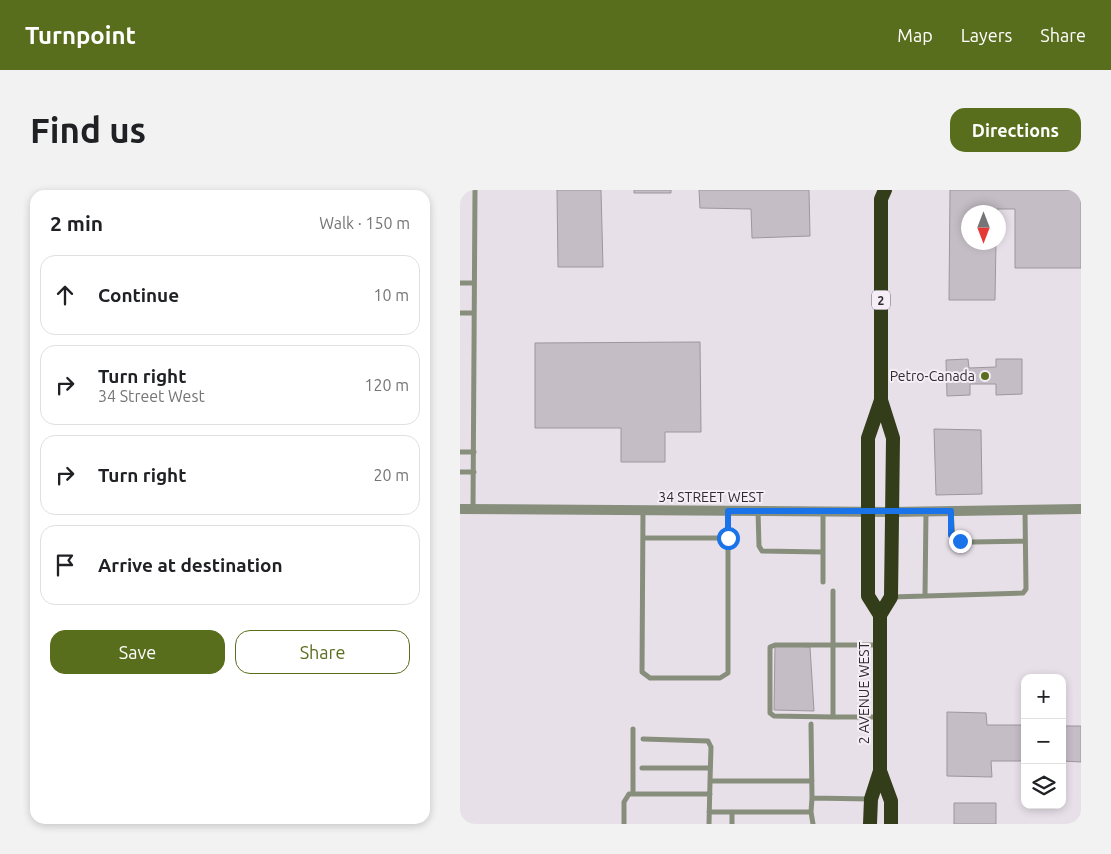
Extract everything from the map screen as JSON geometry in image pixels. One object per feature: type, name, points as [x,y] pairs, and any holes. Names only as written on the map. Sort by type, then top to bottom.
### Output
[{"type":"highway","name":"2 AVENUE WEST","points":[[881,193],[881,400],[893,438],[891,597]]},
{"type":"highway","name":"2 AVENUE WEST","points":[[870,824],[871,799],[880,771],[880,615],[868,596],[868,438],[881,400]]},
{"type":"highway","points":[[880,615],[891,597]]},
{"type":"highway","name":"2 AVENUE WEST","points":[[880,771],[891,801],[891,824]]},
{"type":"street","name":"34 STREET WEST","points":[[460,509],[892,512],[1081,509]]},
{"type":"lane","points":[[473,509],[475,190]]},
{"type":"lane","points":[[460,283],[474,283]]},
{"type":"lane","points":[[460,312],[474,313]]},
{"type":"lane","points":[[460,452],[474,452]]},
{"type":"lane","points":[[460,472],[474,472]]},
{"type":"lane","points":[[643,510],[642,672],[650,678],[720,678],[728,673],[728,511]]},
{"type":"lane","points":[[891,597],[1023,593],[1026,588],[1025,510]]},
{"type":"lane","points":[[758,511],[759,546],[762,551],[823,552]]},
{"type":"lane","points":[[823,511],[823,582]]},
{"type":"lane","points":[[951,511],[953,538],[969,542],[1025,541]]},
{"type":"lane","points":[[925,596],[926,512]]},
{"type":"lane","points":[[643,538],[728,538]]},
{"type":"lane","points":[[833,591],[833,717]]},
{"type":"lane","points":[[880,645],[772,645],[770,650],[770,713],[774,716],[880,717]]},
{"type":"lane","points":[[811,724],[811,812],[813,824]]},
{"type":"lane","points":[[633,729],[633,794]]},
{"type":"lane","points":[[643,739],[705,739],[710,747],[709,824]]},
{"type":"lane","points":[[642,768],[710,768]]},
{"type":"lane","points":[[710,781],[812,781]]},
{"type":"lane","points":[[624,824],[624,802],[629,794],[710,794]]},
{"type":"lane","points":[[812,798],[871,799]]},
{"type":"lane","points":[[709,812],[811,812]]},
{"type":"lane","points":[[732,812],[732,824]]},
{"type":"building","points":[[557,190],[601,190],[603,267],[558,267]]},
{"type":"building","points":[[634,190],[671,190],[671,193],[634,193]]},
{"type":"building","points":[[699,190],[809,190],[810,236],[752,238],[751,209],[700,208]]},
{"type":"building","points":[[950,190],[1081,190],[1081,268],[1015,268],[1015,209],[1006,209],[1006,205],[961,205],[961,250],[996,250],[995,300],[949,300]]},
{"type":"building","points":[[700,342],[701,432],[665,432],[665,462],[621,462],[621,428],[535,428],[535,343]]},
{"type":"building","name":"Petro-Canada","points":[[968,359],[969,368],[996,367],[996,359],[1022,359],[1022,394],[996,395],[996,384],[970,384],[970,395],[947,396],[946,360]]},
{"type":"building","points":[[934,429],[981,430],[982,494],[936,495]]},
{"type":"building","points":[[775,645],[810,647],[814,711],[774,710]]},
{"type":"building","points":[[947,712],[986,713],[987,725],[1021,725],[1021,761],[991,761],[992,777],[947,776]]},
{"type":"building","points":[[1066,726],[1081,726],[1081,762],[1066,761]]},
{"type":"building","points":[[954,803],[996,803],[996,824],[954,824]]},
{"type":"place","name":"Petro-Canada","points":[[985,376]]},
{"type":"route","points":[[728,538],[728,511],[951,511],[951,535],[960,541]]}]
